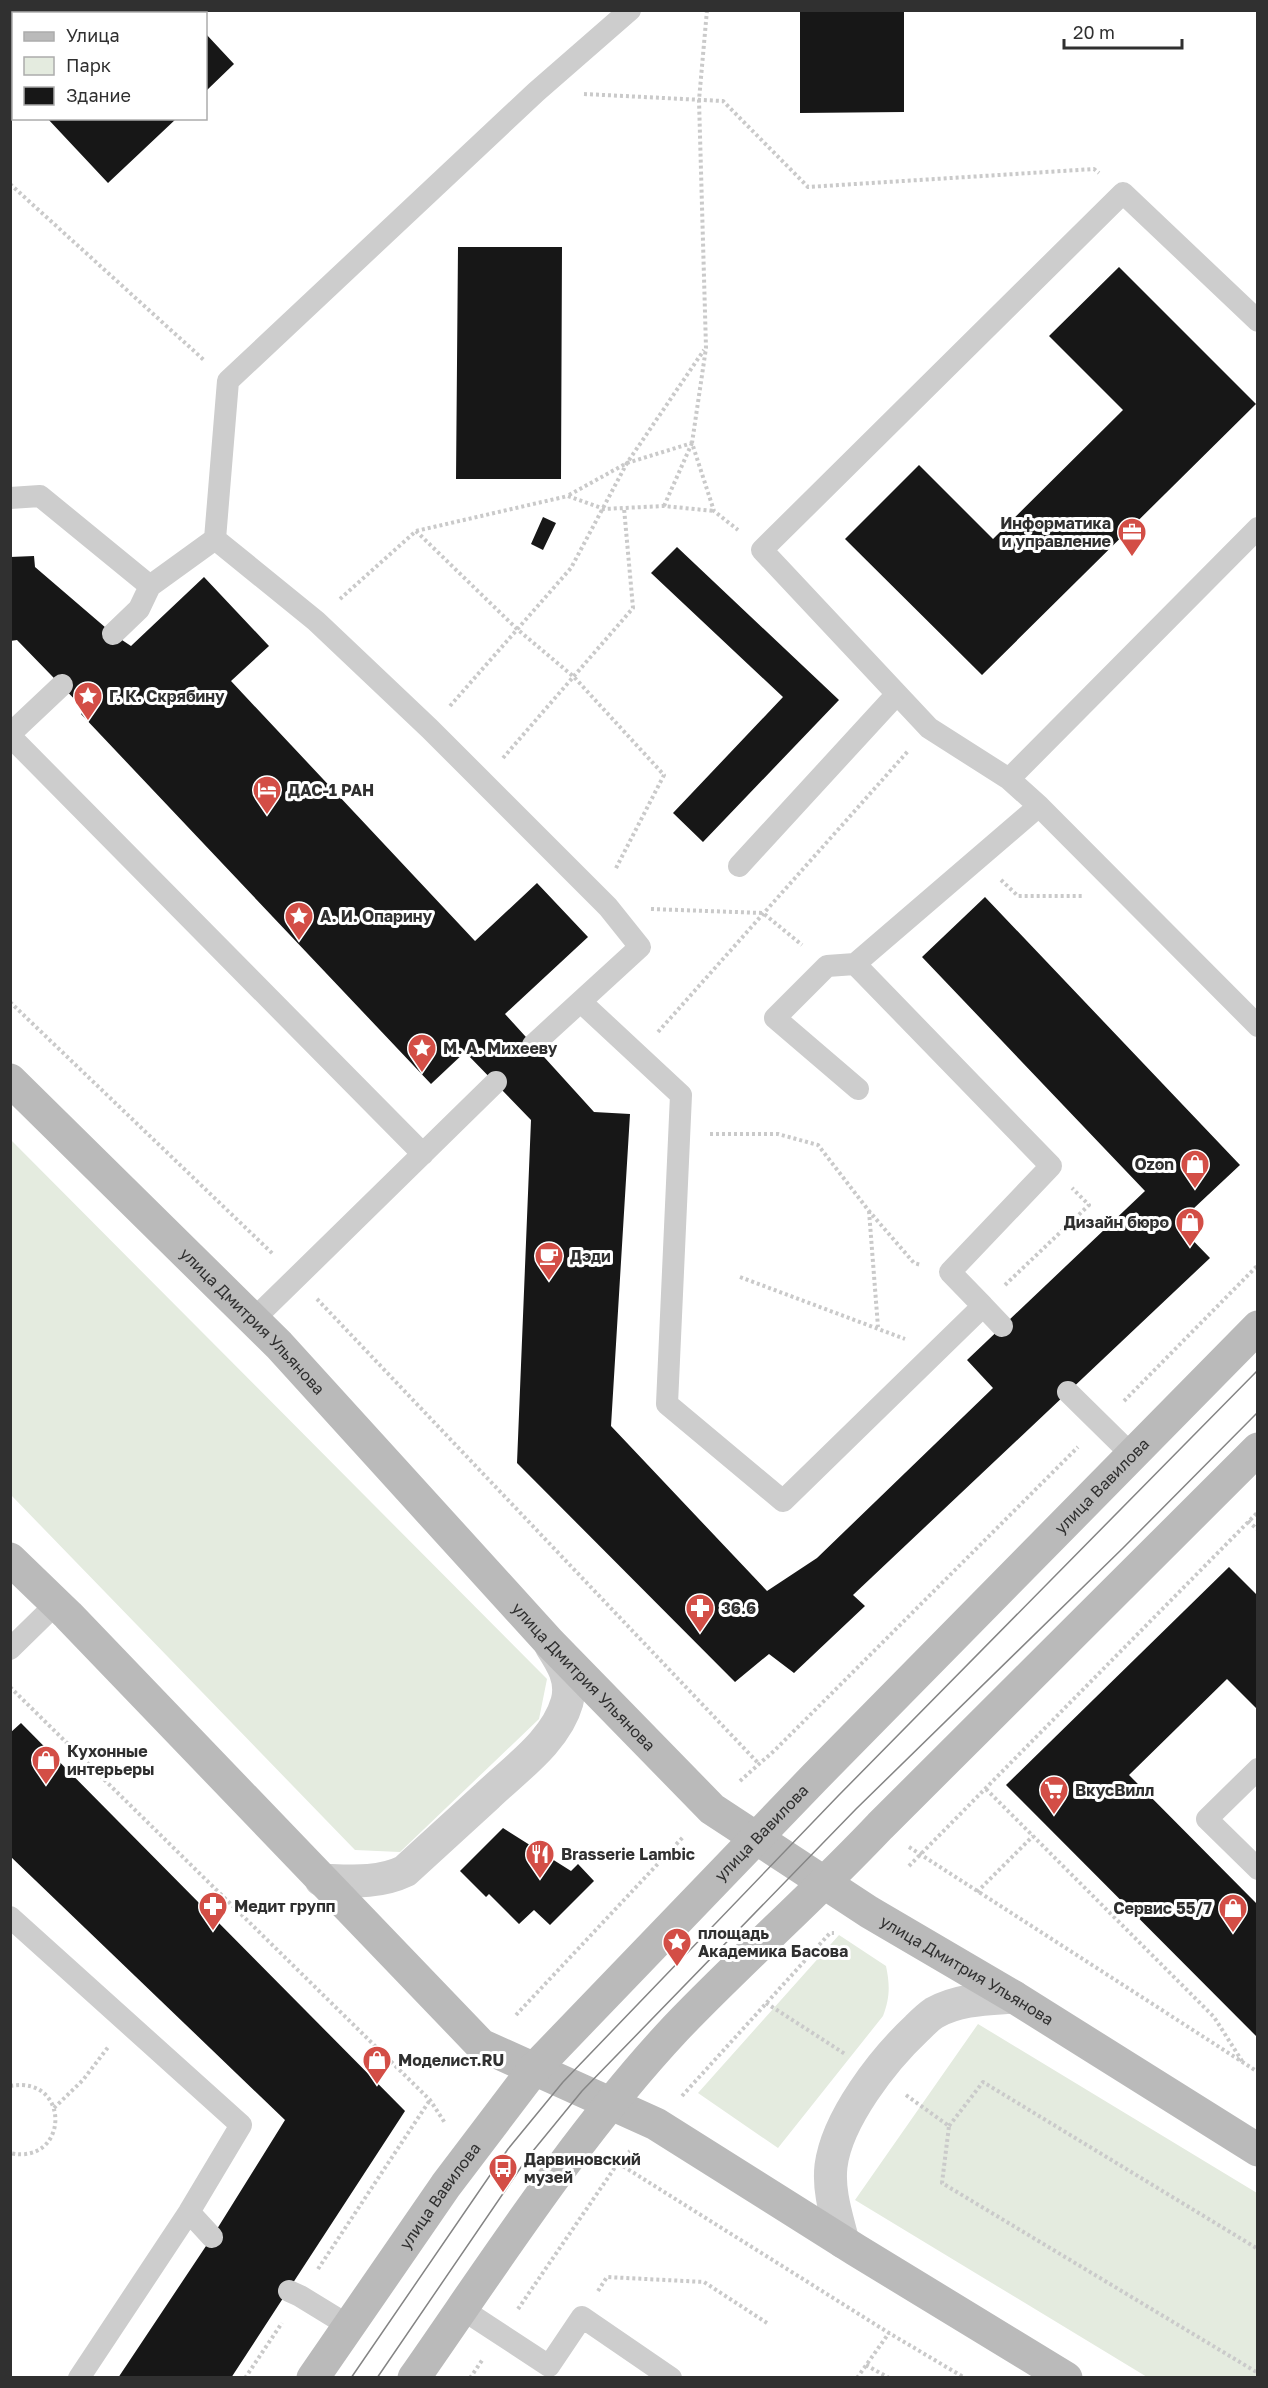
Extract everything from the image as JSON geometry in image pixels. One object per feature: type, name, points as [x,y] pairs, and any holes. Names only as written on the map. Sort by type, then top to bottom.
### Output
[{"type":"main road","name":"улица Дмитрия Ульянова","points":[[10,1080],[279,1345],[550,1643],[712,1809],[869,1912],[1014,1997],[1257,2150]]},
{"type":"main road","name":"улица Вавилова","points":[[314,2378],[446,2185],[534,2069],[1257,1327]]},
{"type":"main road","points":[[414,2378],[560,2169],[611,2104],[675,2029],[758,1945],[825,1883],[1257,1449]]},
{"type":"main road","points":[[10,1559],[481,2045],[656,2124],[843,2242],[1066,2378]]},
{"type":"street","points":[[321,1880],[390,1879],[405,1871],[537,1749],[559,1720],[567,1701],[569,1686],[566,1671],[550,1643]]},
{"type":"street","points":[[843,2242],[833,2203],[831,2165],[845,2124],[875,2074],[933,2013],[969,2000],[1014,1997]]},
{"type":"lane","points":[[113,634],[139,609],[150,586],[215,539],[228,381],[536,92],[630,10]]},
{"type":"lane","points":[[1257,321],[1123,193],[762,550],[929,728],[1010,779],[1257,1026]]},
{"type":"lane","points":[[10,498],[40,496],[150,586]]},
{"type":"lane","points":[[1010,779],[1257,528]]},
{"type":"lane","points":[[215,539],[316,621],[430,729],[604,903],[640,947],[533,1046]]},
{"type":"lane","points":[[62,685],[10,735],[423,1154]]},
{"type":"lane","points":[[739,866],[897,694]]},
{"type":"lane","points":[[858,1089],[775,1018],[827,966],[855,964],[1039,806]]},
{"type":"lane","points":[[855,964],[1051,1166],[950,1272],[1002,1326]]},
{"type":"lane","points":[[581,1002],[681,1095],[667,1404],[783,1501],[983,1306]]},
{"type":"lane","points":[[253,1320],[496,1082]]},
{"type":"lane","points":[[1068,1392],[1131,1454]]},
{"type":"lane","points":[[10,1649],[56,1604]]},
{"type":"lane","points":[[1257,1769],[1207,1819],[1257,1869]]},
{"type":"lane","points":[[10,1917],[242,2125],[189,2212],[79,2378]]},
{"type":"lane","points":[[189,2212],[212,2237]]},
{"type":"lane","points":[[295,2293],[349,2326]]},
{"type":"lane","points":[[462,2309],[549,2366],[582,2317],[671,2378]]},
{"type":"path","points":[[663,506],[692,443],[706,348],[699,100],[707,10]]},
{"type":"path","points":[[536,92],[723,101],[808,187],[1094,169],[1123,193]]},
{"type":"path","points":[[10,184],[228,381]]},
{"type":"path","points":[[430,729],[571,568],[627,463],[706,348]]},
{"type":"path","points":[[316,621],[416,531],[568,496],[627,463],[692,443]]},
{"type":"path","points":[[692,443],[714,511],[762,550]]},
{"type":"path","points":[[568,496],[604,509],[663,506],[714,511]]},
{"type":"path","points":[[483,782],[633,608],[624,508]]},
{"type":"path","points":[[416,531],[517,629],[574,677],[664,775],[604,903],[763,913],[827,966]]},
{"type":"path","points":[[638,1055],[929,728]]},
{"type":"path","points":[[978,858],[1018,896],[1129,896]]},
{"type":"path","points":[[10,1002],[297,1277],[759,1764]]},
{"type":"path","points":[[680,1135],[778,1134],[818,1144],[869,1211],[914,1263],[950,1272]]},
{"type":"path","points":[[983,1306],[1089,1205],[1051,1166]]},
{"type":"path","points":[[869,1211],[878,1327]]},
{"type":"path","points":[[740,1781],[1101,1425],[1257,1265]]},
{"type":"path","points":[[740,1277],[878,1327],[936,1352]]},
{"type":"path","points":[[909,1866],[1257,1512]]},
{"type":"path","points":[[1248,1521],[1257,1530]]},
{"type":"path","points":[[10,1687],[430,2100],[295,2293],[245,2378]]},
{"type":"path","points":[[986,1790],[1214,2017],[1243,2062]]},
{"type":"path","points":[[516,2015],[684,1836]]},
{"type":"path","points":[[977,1892],[1033,1836]]},
{"type":"path","points":[[903,1844],[1257,2072]]},
{"type":"path","points":[[766,2003],[875,2074],[949,2126]]},
{"type":"path","points":[[54,2108],[83,2080],[128,2022]]},
{"type":"path","points":[[1257,2249],[983,2082],[949,2126],[942,2182],[1257,2373]]},
{"type":"path","points":[[10,2086],[31,2085],[41,2090],[54,2108],[55,2130],[46,2145],[30,2154],[10,2153]]},
{"type":"path","points":[[618,2163],[965,2378]]},
{"type":"path","points":[[607,2277],[704,2282],[767,2323]]},
{"type":"path","points":[[857,2378],[889,2332]]},
{"type":"path","points":[[866,2365],[889,2378]]},
{"type":"green space","points":[[11,1140],[547,1679],[539,1719],[400,1852],[355,1850],[11,1495]]},
{"type":"green space","points":[[839,1935],[886,1966],[889,1991],[887,2003],[883,2016],[778,2148],[698,2093]]},
{"type":"green space","points":[[978,2024],[1257,2193],[1257,2377],[1147,2377],[855,2200]]},
{"type":"building","points":[[10,10],[74,10],[76,12],[12,12],[12,81],[10,79]]},
{"type":"building","points":[[800,10],[904,10],[904,112],[800,113]]},
{"type":"building","points":[[207,35],[234,64],[207,90]]},
{"type":"building","points":[[49,120],[175,120],[108,183]]},
{"type":"building","points":[[458,247],[562,247],[561,479],[456,479]]},
{"type":"building","points":[[1119,267],[1256,404],[982,675],[845,539],[919,465],[993,539],[1123,410],[1049,336]]},
{"type":"building","points":[[543,517],[556,523],[543,550],[531,544]]},
{"type":"building","points":[[677,547],[839,700],[703,842],[673,813],[783,697],[651,573]]},
{"type":"building","points":[[34,556],[35,567],[113,634],[131,646],[204,577],[269,646],[231,681],[475,941],[537,883],[588,937],[505,1014],[594,1112],[630,1114],[611,1426],[767,1591],[817,1558],[993,1388],[967,1360],[1145,1191],[922,957],[985,897],[1240,1165],[1177,1224],[1210,1258],[853,1595],[865,1606],[794,1673],[769,1654],[735,1682],[517,1463],[531,1120],[465,1052],[431,1084],[81,714],[85,710],[17,640],[10,641],[10,557]]},
{"type":"building","points":[[1229,1567],[1258,1596],[1258,1706],[1256,1708],[1227,1679],[1129,1775],[1258,1905],[1258,2038],[1006,1785]]},
{"type":"building","points":[[21,1723],[405,2111],[231,2378],[118,2378],[212,2237],[285,2120],[10,1856],[10,1733]]},
{"type":"building","points":[[503,1828],[571,1871],[578,1864],[594,1881],[550,1925],[534,1910],[519,1924],[489,1894],[486,1897],[460,1871]]},
{"type":"tram line","points":[[351,2378],[508,2149],[563,2082],[838,1796],[1258,1370]]},
{"type":"tram line","points":[[377,2378],[528,2157],[582,2091],[856,1809],[1123,1548],[1258,1412]]},
{"type":"place","name":"Информатика и управление","points":[[1132,558]]},
{"type":"place","name":"Г. К. Скрябину","points":[[88,722]]},
{"type":"place","name":"ДАС-1 РАН","points":[[267,816]]},
{"type":"place","name":"А. И. Опарину","points":[[299,942]]},
{"type":"place","name":"М. А. Михееву","points":[[422,1074]]},
{"type":"place","name":"Ozon","points":[[1195,1190]]},
{"type":"place","name":"Дизайн бюро","points":[[1190,1248]]},
{"type":"place","name":"Дэди","points":[[549,1282]]},
{"type":"place","name":"36.6","points":[[700,1634]]},
{"type":"place","name":"Кухонные интерьеры","points":[[46,1786]]},
{"type":"place","name":"ВкусВилл","points":[[1054,1816]]},
{"type":"place","name":"Brasserie Lambic","points":[[540,1880]]},
{"type":"place","name":"Медит групп","points":[[213,1932]]},
{"type":"place","name":"Сервис 55/7","points":[[1233,1934]]},
{"type":"place","name":"площадь Академика Басова","points":[[677,1968]]},
{"type":"place","name":"Моделист.RU","points":[[377,2086]]},
{"type":"place","name":"Дарвиновский музей","points":[[503,2194]]}]
